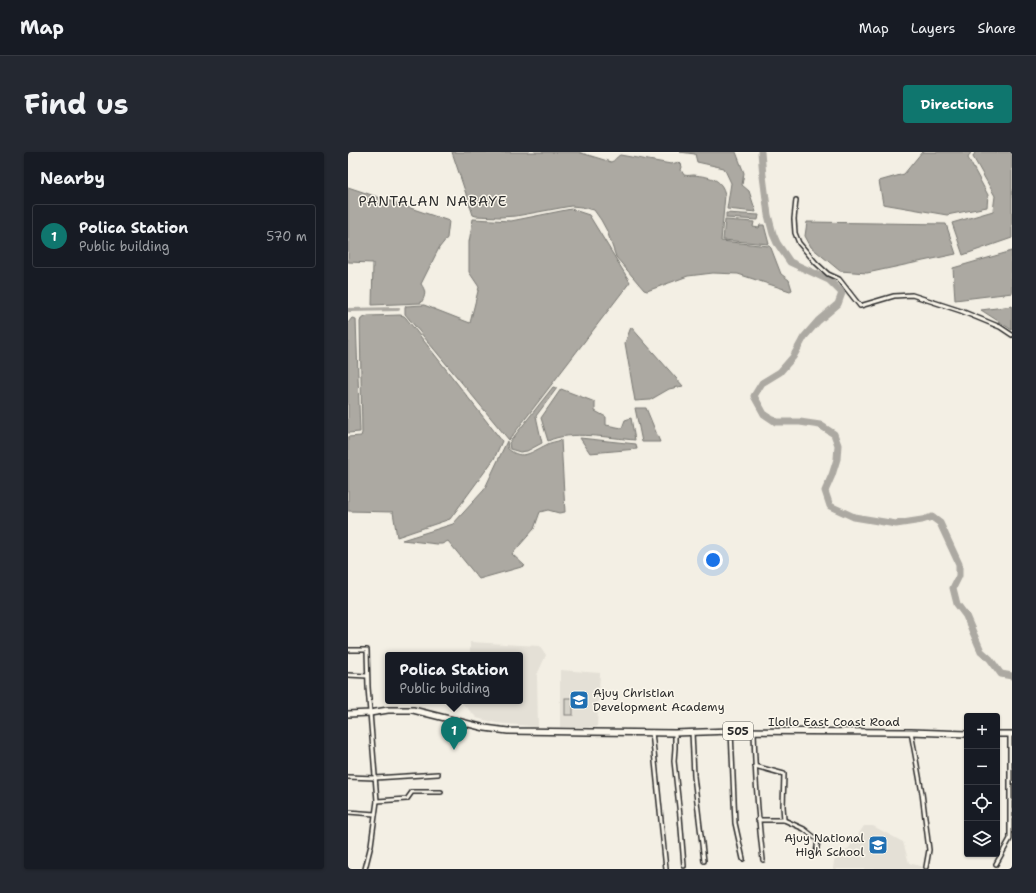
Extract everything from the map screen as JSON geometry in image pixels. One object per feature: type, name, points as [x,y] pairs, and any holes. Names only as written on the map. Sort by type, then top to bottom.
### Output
[{"type":"main road","name":"Iloilo East Coast Road","points":[[370,713],[388,710],[413,710],[485,728],[508,731],[675,733],[754,731],[964,734]]},
{"type":"main road","name":"505","points":[[348,714],[370,713]]},
{"type":"main road","points":[[1000,734],[1011,734]]},
{"type":"street","points":[[796,200],[794,219],[795,233],[799,243],[816,263],[828,274],[839,279],[860,306],[894,296],[912,295],[1000,326],[1012,335]]},
{"type":"street","points":[[348,650],[366,650],[377,801],[371,845],[364,869]]},
{"type":"street","points":[[348,675],[367,676]]},
{"type":"street","points":[[731,731],[735,823],[743,860]]},
{"type":"street","points":[[754,731],[758,820],[763,860]]},
{"type":"street","points":[[652,732],[666,869]]},
{"type":"street","points":[[692,732],[694,776],[704,861]]},
{"type":"street","points":[[911,732],[922,793],[929,850],[926,867]]},
{"type":"street","points":[[675,733],[674,761],[684,866]]},
{"type":"street","points":[[996,864],[1010,839],[1011,734]]},
{"type":"street","points":[[755,766],[784,774],[784,820]]},
{"type":"street","points":[[348,777],[375,778],[438,774]]},
{"type":"street","points":[[377,801],[407,799],[412,792],[441,792]]},
{"type":"street","points":[[348,812],[375,814]]},
{"type":"street","points":[[758,820],[784,820],[804,829],[818,840],[816,854]]},
{"type":"shaded area","points":[[452,152],[578,152],[611,162],[620,155],[671,164],[679,162],[684,175],[694,175],[714,179],[721,185],[725,195],[721,241],[769,246],[781,274],[789,280],[792,290],[790,291],[738,274],[713,273],[688,276],[647,291],[644,290],[616,257],[607,231],[594,210],[571,206],[516,216],[500,217],[473,215]]},
{"type":"shaded area","points":[[680,152],[736,152],[744,173],[742,185],[749,191],[756,212],[727,209],[731,183],[724,168],[697,162],[695,154]]},
{"type":"shaded area","points":[[922,152],[971,152],[968,158],[988,195],[987,207],[947,215],[883,204],[879,181],[904,174]]},
{"type":"shaded area","points":[[975,152],[1012,152],[1012,238],[963,255],[952,223],[993,211],[995,196],[973,157]]},
{"type":"shaded area","points":[[348,187],[449,221],[447,238],[439,248],[421,284],[425,293],[421,303],[372,305],[373,263],[348,262]]},
{"type":"shaded area","points":[[571,209],[589,215],[630,282],[509,440],[405,314],[405,308],[406,306],[424,305],[470,323],[479,287],[469,272],[469,242],[473,219],[511,221]]},
{"type":"shaded area","points":[[726,213],[759,215],[758,220],[726,218]]},
{"type":"shaded area","points":[[725,220],[754,222],[753,227],[759,228],[760,225],[764,225],[769,244],[723,240]]},
{"type":"shaded area","points":[[807,222],[946,224],[956,254],[867,273],[840,271],[811,247],[805,236]]},
{"type":"shaded area","points":[[1012,251],[1012,293],[955,300],[953,268]]},
{"type":"shaded area","points":[[1012,306],[1012,330],[981,310]]},
{"type":"shaded area","points":[[400,315],[406,318],[502,441],[494,459],[450,519],[397,537],[393,512],[348,511],[348,437],[361,436],[362,433],[361,319],[368,316]]},
{"type":"shaded area","points":[[352,318],[356,319],[360,432],[348,433],[348,323]]},
{"type":"shaded area","points":[[631,327],[683,386],[669,389],[650,400],[635,401],[625,343]]},
{"type":"shaded area","points":[[553,387],[557,388],[536,416],[542,443],[527,451],[520,452],[510,449],[509,443]]},
{"type":"shaded area","points":[[561,389],[595,402],[595,411],[606,417],[606,425],[622,428],[625,420],[631,418],[635,440],[579,435],[567,436],[548,441],[541,418]]},
{"type":"shaded area","points":[[635,408],[646,408],[660,442],[642,442]]},
{"type":"shaded area","points":[[580,438],[636,444],[637,449],[590,453]]},
{"type":"shaded area","points":[[561,440],[565,512],[559,513],[548,510],[540,512],[534,529],[512,554],[525,566],[479,579],[448,541],[442,544],[437,544],[402,540],[453,524],[484,490],[507,441],[508,449],[513,453],[523,455],[531,453],[549,443]]},
{"type":"shaded area","points":[[470,642],[540,646],[546,655],[537,675],[538,727],[497,723],[477,718],[463,704],[523,704],[523,652],[470,652]]},
{"type":"shaded area","name":"Ajuy Christian Development Academy","points":[[560,670],[600,673],[597,727],[560,727]]},
{"type":"shaded area","points":[[565,698],[573,698],[573,715],[565,715]]},
{"type":"shaded area","name":"Ajuy National High School","points":[[864,826],[873,826],[903,842],[909,863],[930,869],[833,869],[834,861],[849,848]]},
{"type":"waterway","points":[[761,152],[768,215],[777,243],[790,262],[829,280],[842,293],[838,304],[818,321],[804,337],[793,357],[780,372],[762,383],[754,396],[764,414],[776,422],[800,422],[820,425],[834,434],[838,445],[837,459],[825,491],[830,506],[854,517],[896,524],[932,517],[940,523],[959,564],[959,576],[953,588],[957,604],[966,616],[981,651],[990,659],[1001,674],[1012,676]]},
{"type":"waterway","points":[[348,310],[398,309]]},
{"type":"place","name":"Ajuy Christian Development Academy","points":[[579,700]]},
{"type":"place","name":"Polica Station","points":[[454,750]]},
{"type":"place","name":"Ajuy National High School","points":[[878,845]]},
{"type":"district","name":"PANTALAN NABAYE","points":[[433,201]]}]
